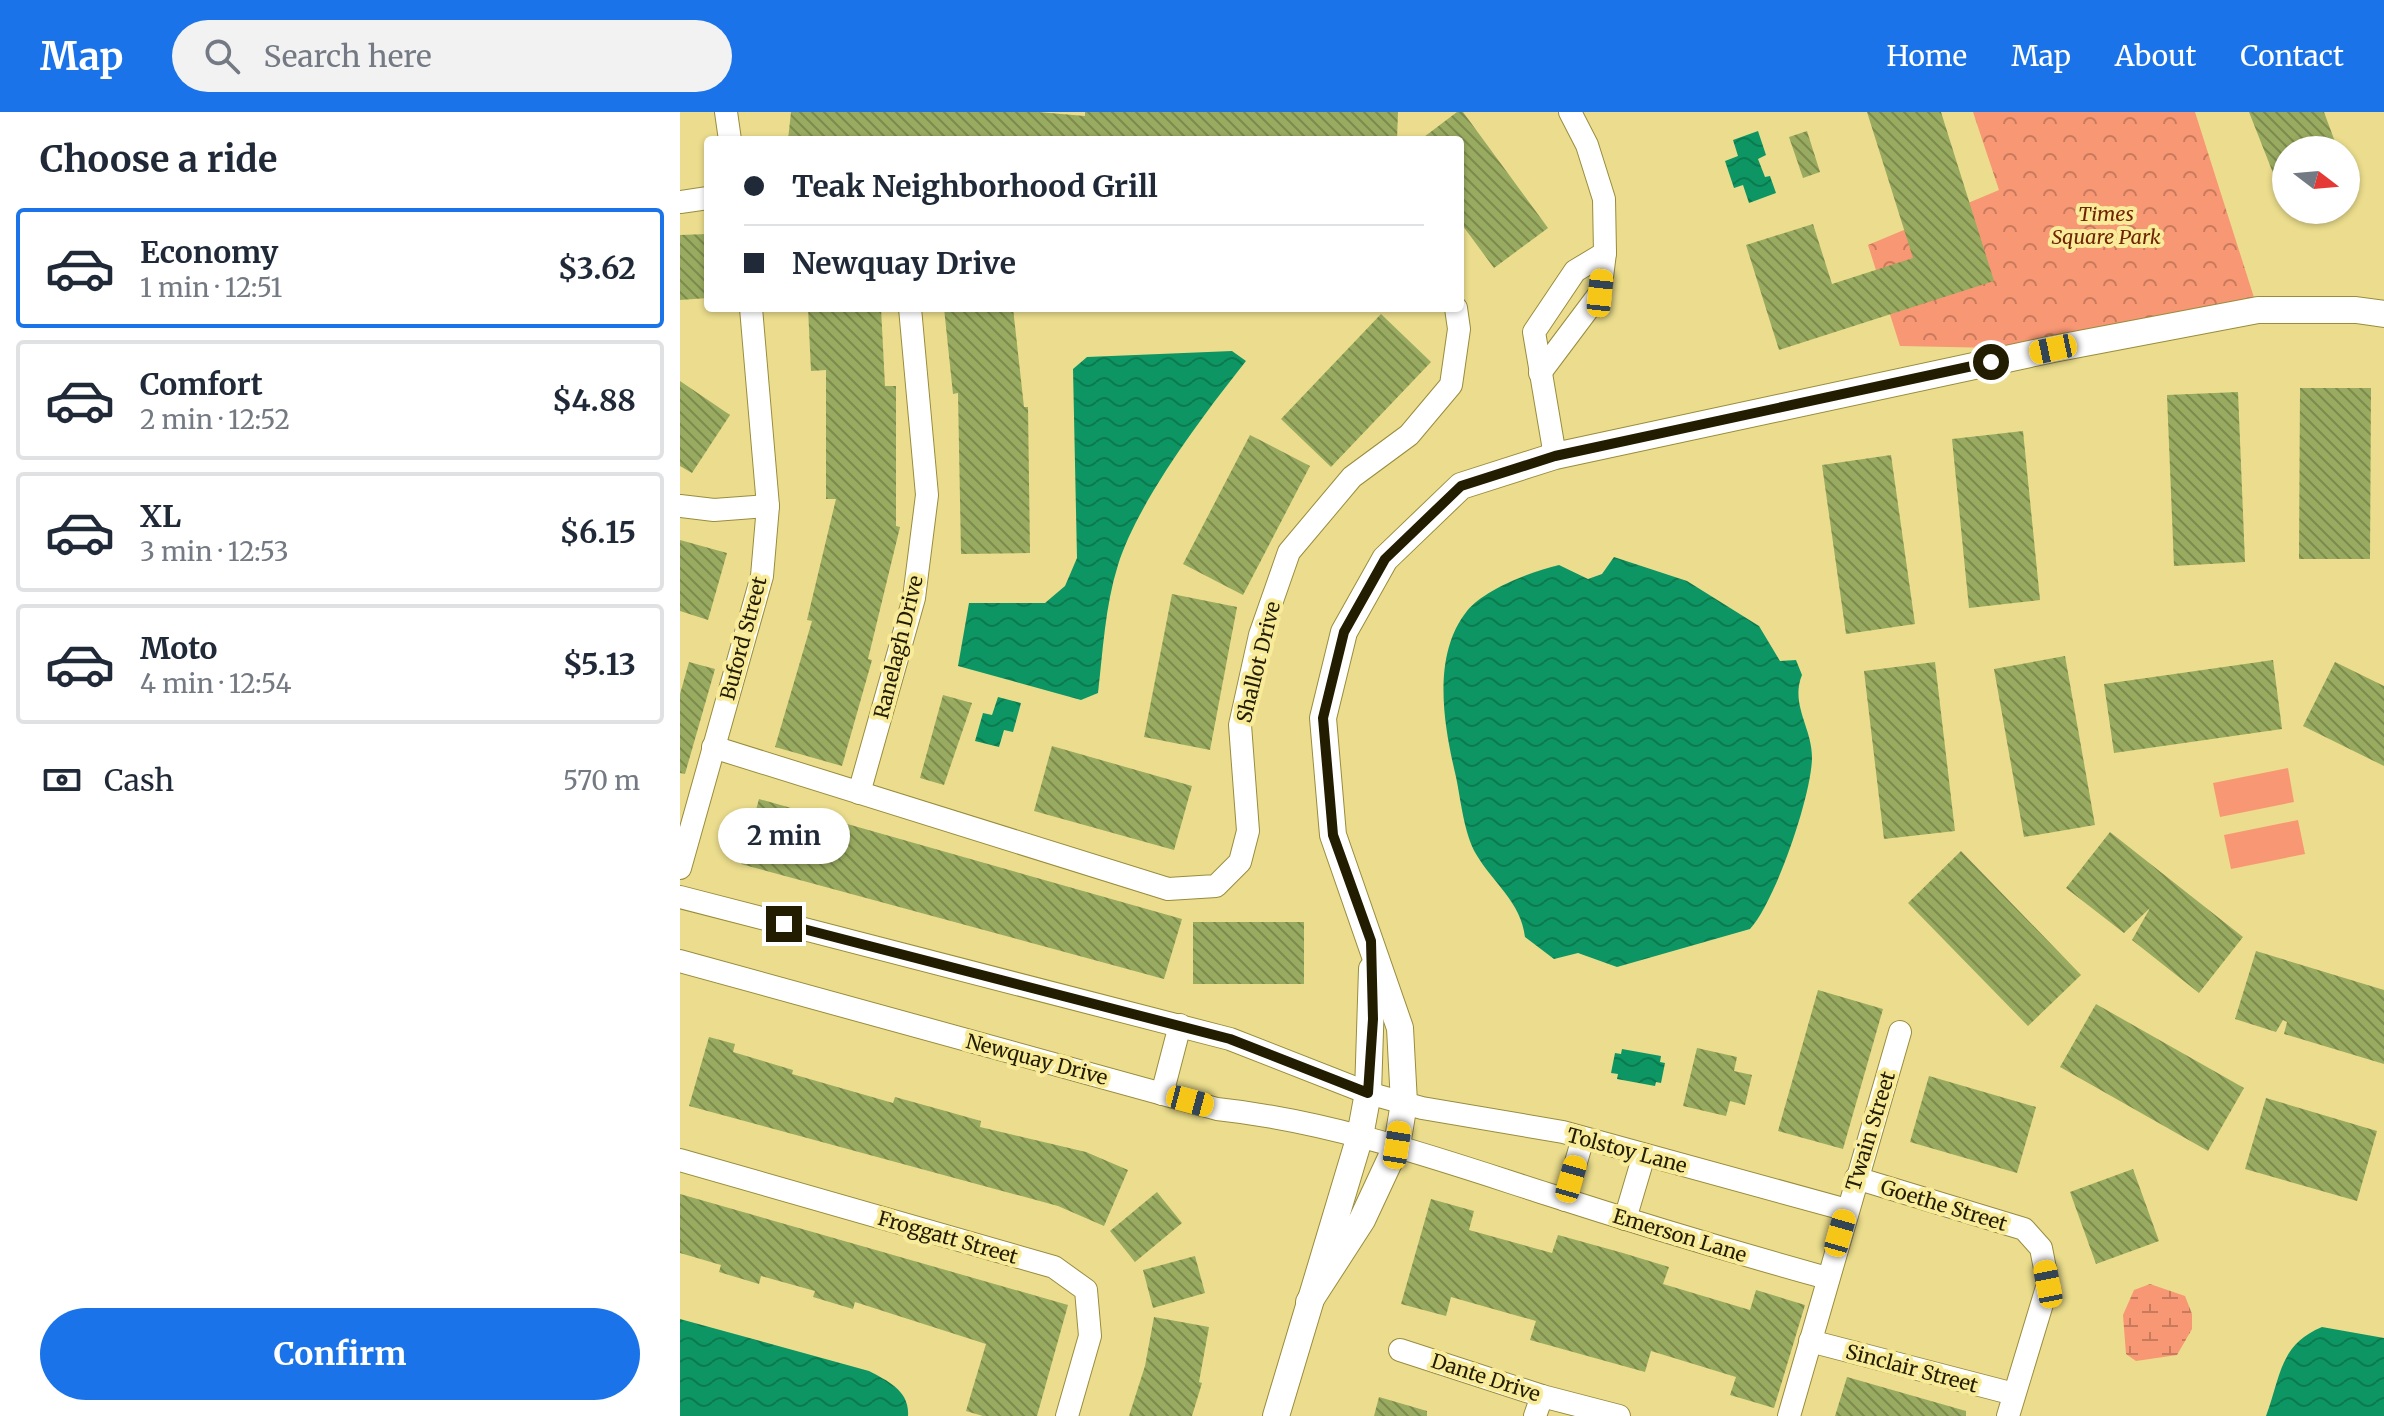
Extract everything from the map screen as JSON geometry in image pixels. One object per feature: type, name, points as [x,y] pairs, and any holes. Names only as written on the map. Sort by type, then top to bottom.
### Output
[{"type":"street","points":[[726,112],[729,136]]},
{"type":"street","points":[[1540,373],[1600,293],[1605,253],[1604,199],[1587,145],[1570,112]]},
{"type":"street","points":[[680,202],[704,199]]},
{"type":"street","points":[[1555,456],[1534,332],[1575,271],[1605,253]]},
{"type":"street","points":[[1559,294],[1585,312]]},
{"type":"street","points":[[1309,1302],[1362,1220],[1397,1145],[1404,1103],[1400,1028],[1333,835],[1323,718],[1344,632],[1385,559],[1461,486],[1555,456],[2037,352],[2258,310],[2356,310],[2384,314]]},
{"type":"street","name":"Buford Street","points":[[680,868],[762,576],[768,506],[751,312]]},
{"type":"street","name":"Ranelagh Drive","points":[[859,793],[914,598],[927,495],[910,312]]},
{"type":"street","name":"Shallot Drive","points":[[713,747],[1168,889],[1216,886],[1240,862],[1248,831],[1240,725],[1260,635],[1289,552],[1352,477],[1409,435],[1451,385],[1459,329],[1457,312]]},
{"type":"street","points":[[680,506],[714,510],[768,506]]},
{"type":"street","points":[[680,897],[1230,1039],[1368,1093],[1404,1103]]},
{"type":"street","points":[[1276,1416],[1360,1136],[1368,1093],[1373,1019],[1371,941]]},
{"type":"street","name":"Newquay Drive","points":[[680,961],[1217,1109],[1286,1116],[1397,1145]]},
{"type":"street","points":[[1162,1094],[1180,1025]]},
{"type":"street","name":"Twain Street","points":[[1789,1416],[1900,1032]]},
{"type":"street","name":"Tolstoy Lane","points":[[1404,1103],[1583,1138],[1847,1210]]},
{"type":"street","points":[[1565,1200],[1583,1138]]},
{"type":"street","name":"Emerson Lane","points":[[1397,1145],[1625,1219],[1827,1278]]},
{"type":"street","points":[[1625,1219],[1644,1155]]},
{"type":"street","name":"Froggatt Street","points":[[680,1160],[1054,1267],[1086,1290],[1090,1336],[1067,1416]]},
{"type":"street","name":"Goethe Street","points":[[1856,1178],[2024,1229],[2041,1248],[2048,1284],[2011,1405]]},
{"type":"street","name":"Sinclair Street","points":[[1810,1341],[2011,1405]]},
{"type":"street","name":"Dante Drive","points":[[1400,1350],[1538,1406],[1619,1416]]},
{"type":"green space","name":"Times Square Park","points":[[1973,112],[2195,112],[2258,310],[2053,349],[1900,346],[1868,245],[1999,190]]},
{"type":"green space","points":[[2288,768],[2294,802],[2220,817],[2213,783]]},
{"type":"green space","points":[[2298,820],[2305,854],[2231,869],[2224,835]]},
{"type":"green space","points":[[2150,1284],[2185,1296],[2192,1314],[2192,1329],[2177,1355],[2136,1361],[2126,1354],[2123,1315],[2134,1290]]},
{"type":"water","points":[[1758,131],[1766,155],[1758,159],[1765,177],[1770,176],[1776,193],[1749,203],[1743,185],[1734,188],[1725,161],[1738,156],[1733,140]]},
{"type":"water","points":[[1232,351],[1246,361],[1156,486],[1118,565],[1110,596],[1098,693],[1081,700],[958,666],[969,603],[1045,603],[1065,586],[1077,558],[1073,369],[1087,357]]},
{"type":"water","points":[[1614,557],[1687,581],[1759,626],[1780,661],[1796,660],[1802,675],[1798,696],[1812,757],[1806,796],[1781,873],[1750,929],[1617,967],[1578,953],[1554,959],[1525,937],[1518,913],[1476,854],[1469,836],[1448,736],[1444,692],[1448,649],[1456,629],[1467,611],[1485,595],[1510,582],[1559,565],[1588,579],[1602,574]]},
{"type":"water","points":[[998,697],[1021,703],[1013,732],[1004,730],[999,747],[975,741],[983,713],[992,715]]},
{"type":"water","points":[[1622,1049],[1661,1056],[1660,1062],[1665,1063],[1661,1083],[1656,1082],[1655,1086],[1617,1079],[1618,1074],[1611,1073],[1615,1053],[1621,1054]]},
{"type":"water","points":[[680,1319],[869,1371],[902,1393],[908,1416],[680,1416]]},
{"type":"water","points":[[2322,1327],[2384,1338],[2384,1416],[2266,1416],[2289,1353],[2308,1334]]},
{"type":"building","points":[[791,112],[1038,112],[1085,116],[1085,112],[1398,112],[1397,136],[788,136]]},
{"type":"building","points":[[1457,112],[1463,112],[1548,228],[1494,268],[1464,227],[1464,136],[1425,136]]},
{"type":"building","points":[[1867,112],[1941,112],[1994,281],[1779,350],[1746,245],[1813,224],[1832,284],[1913,258]]},
{"type":"building","points":[[2249,112],[2324,112],[2333,136],[2272,136],[2272,170]]},
{"type":"building","points":[[1807,131],[1820,172],[1803,178],[1789,137]]},
{"type":"building","points":[[704,234],[704,298],[680,300],[680,235]]},
{"type":"building","points":[[808,312],[881,312],[885,386],[896,386],[896,526],[900,527],[868,659],[872,660],[842,766],[775,747],[812,621],[807,620],[836,499],[826,499],[826,370],[811,371]]},
{"type":"building","points":[[944,312],[1013,312],[1024,407],[1028,407],[1030,553],[961,554],[958,393],[953,394]]},
{"type":"building","points":[[1381,314],[1431,362],[1331,467],[1281,419]]},
{"type":"building","points":[[680,381],[730,415],[692,473],[680,466]]},
{"type":"building","points":[[2300,388],[2371,388],[2370,559],[2299,559]]},
{"type":"building","points":[[2238,392],[2245,562],[2174,566],[2167,395]]},
{"type":"building","points":[[2023,431],[2040,600],[1969,608],[1952,439]]},
{"type":"building","points":[[1250,435],[1310,466],[1243,595],[1183,564]]},
{"type":"building","points":[[1891,455],[1915,624],[1846,634],[1822,465]]},
{"type":"building","points":[[680,540],[727,553],[708,620],[680,611]]},
{"type":"building","points":[[1172,594],[1237,607],[1210,750],[1144,737]]},
{"type":"building","points":[[2065,656],[2095,825],[2024,837],[1994,669]]},
{"type":"building","points":[[2273,660],[2282,729],[2114,753],[2104,684]]},
{"type":"building","points":[[689,662],[715,669],[685,774],[680,773],[680,694]]},
{"type":"building","points":[[1935,662],[1955,831],[1884,839],[1864,671]]},
{"type":"building","points":[[2335,662],[2384,686],[2384,766],[2303,726]]},
{"type":"building","points":[[943,695],[972,703],[944,785],[920,778]]},
{"type":"building","points":[[1052,746],[1192,786],[1174,850],[1034,811]]},
{"type":"building","points":[[759,799],[1182,919],[1164,979],[741,864]]},
{"type":"building","points":[[2110,832],[2243,937],[2199,993],[2132,940],[2150,908],[2124,933],[2066,888]]},
{"type":"building","points":[[1961,851],[2081,975],[2028,1026],[1908,903]]},
{"type":"building","points":[[1193,922],[1304,922],[1304,984],[1193,984]]},
{"type":"building","points":[[2256,951],[2384,990],[2384,1064],[2284,1034],[2287,1022],[2283,1020],[2276,1032],[2235,1019]]},
{"type":"building","points":[[1818,990],[1883,1009],[1843,1149],[1778,1131]]},
{"type":"building","points":[[2096,1004],[2244,1088],[2208,1151],[2060,1067]]},
{"type":"building","points":[[709,1037],[735,1044],[733,1052],[793,1070],[792,1074],[893,1103],[895,1097],[981,1121],[980,1127],[1086,1152],[1128,1170],[1104,1226],[1058,1206],[689,1106]]},
{"type":"building","points":[[1697,1048],[1737,1057],[1734,1071],[1752,1075],[1745,1105],[1730,1101],[1726,1116],[1683,1106]]},
{"type":"building","points":[[1929,1076],[2036,1107],[2017,1173],[1910,1142]]},
{"type":"building","points":[[2266,1098],[2377,1131],[2357,1201],[2245,1169]]},
{"type":"building","points":[[2133,1169],[2159,1241],[2096,1264],[2070,1192]]},
{"type":"building","points":[[1157,1192],[1182,1223],[1135,1262],[1110,1231]]},
{"type":"building","points":[[680,1194],[1068,1305],[1037,1416],[983,1416],[966,1411],[986,1344],[855,1302],[853,1309],[813,1297],[815,1291],[761,1276],[759,1284],[719,1272],[721,1265],[680,1253]]},
{"type":"building","points":[[1431,1199],[1474,1211],[1469,1230],[1552,1253],[1558,1235],[1623,1253],[1669,1267],[1663,1284],[1750,1310],[1756,1290],[1805,1305],[1774,1408],[1730,1395],[1736,1377],[1651,1351],[1645,1372],[1530,1340],[1536,1321],[1451,1297],[1446,1316],[1401,1304]]},
{"type":"building","points":[[1195,1256],[1205,1293],[1153,1308],[1143,1270]]},
{"type":"building","points":[[1154,1317],[1209,1327],[1199,1382],[1202,1383],[1192,1416],[1129,1416],[1145,1366]]},
{"type":"building","points":[[1847,1377],[1966,1411],[1966,1416],[1835,1416]]},
{"type":"building","points":[[1379,1397],[1427,1411],[1427,1416],[1374,1416]]},
{"type":"route","points":[[784,924],[1230,1039],[1368,1093],[1373,1019],[1371,941],[1333,835],[1323,718],[1344,632],[1385,559],[1461,486],[1555,456],[1991,362]]}]
